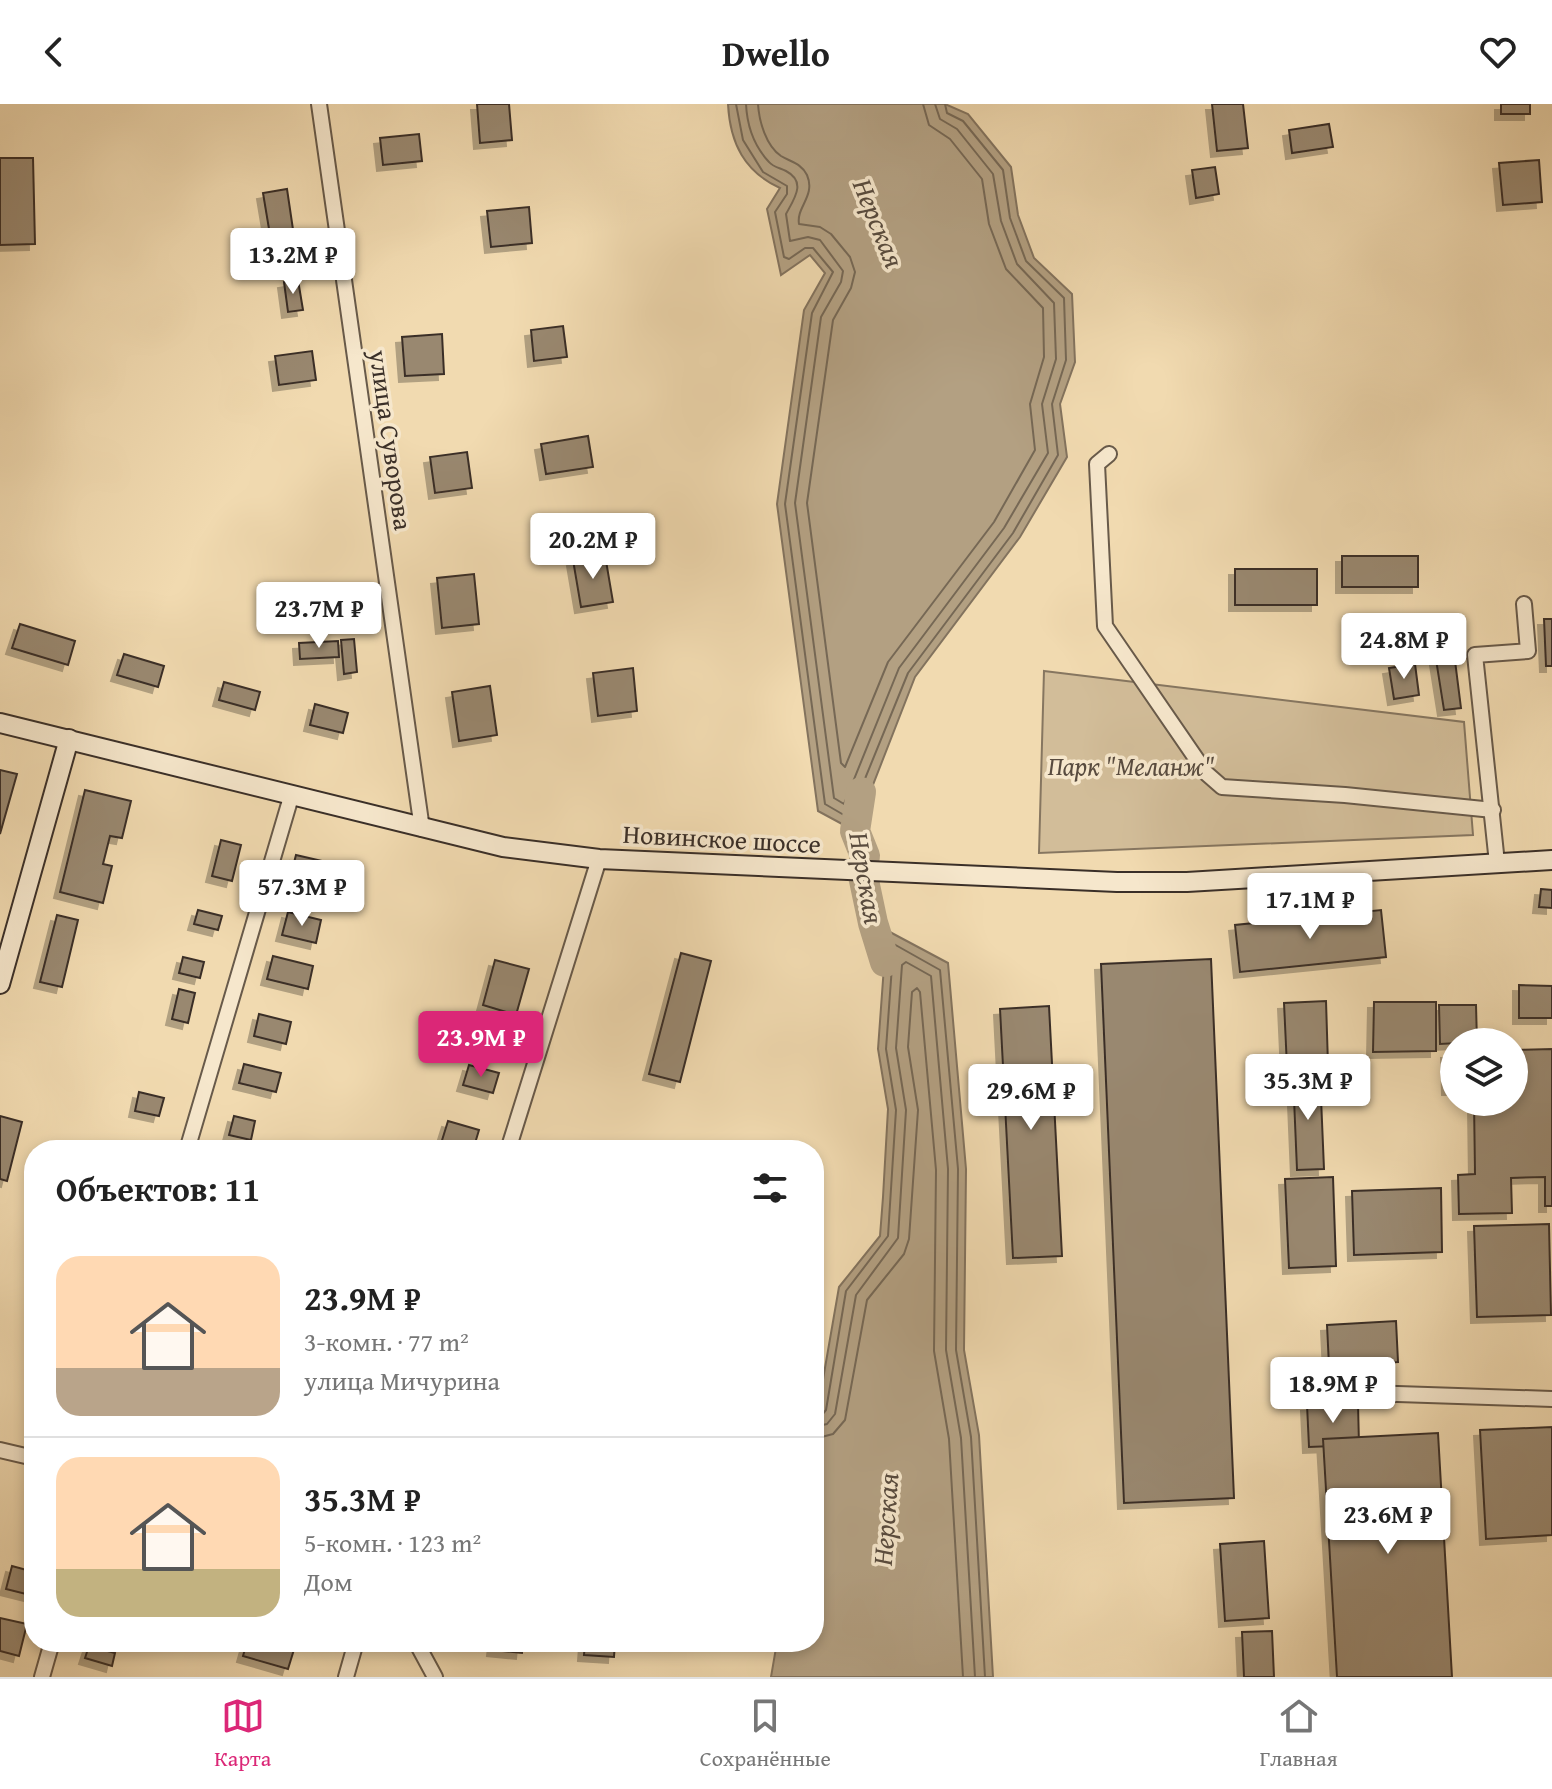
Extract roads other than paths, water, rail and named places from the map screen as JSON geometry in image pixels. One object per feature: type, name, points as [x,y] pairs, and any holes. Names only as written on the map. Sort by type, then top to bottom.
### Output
[{"type":"street","name":"улица Суворова","points":[[319,104],[422,829]]},
{"type":"street","points":[[1109,454],[1097,464],[1105,626],[1206,773],[1222,787],[1345,795],[1493,810]]},
{"type":"street","points":[[1497,863],[1475,655],[1528,651],[1524,604]]},
{"type":"street","name":"Новинское шоссе","points":[[0,723],[422,829],[503,847],[599,859],[947,876],[1187,882],[1552,860]]},
{"type":"street","points":[[0,984],[69,739]]},
{"type":"street","points":[[190,1140],[291,797]]},
{"type":"street","points":[[511,1140],[599,859]]},
{"type":"street","points":[[1337,1392],[1552,1399]]},
{"type":"street","points":[[0,1450],[24,1456]]},
{"type":"street","points":[[42,1677],[49,1652]]},
{"type":"street","points":[[346,1677],[353,1652]]},
{"type":"street","points":[[421,1652],[435,1677]]},
{"type":"water","points":[[728,104],[945,104],[968,114],[1011,167],[1018,215],[1034,258],[1072,294],[1075,362],[1060,404],[1067,457],[1020,537],[915,677],[855,831],[818,811],[777,504],[804,310],[825,273],[810,255],[781,275],[767,209],[780,188],[757,174],[742,155],[732,132]]},
{"type":"water","points":[[873,923],[948,963],[966,1169],[964,1350],[979,1435],[993,1677],[771,1677],[775,1652],[824,1652],[824,1373],[839,1287],[880,1236],[888,1109],[878,1049],[884,966]]},
{"type":"waterway","name":"Нерская","points":[[861,792],[855,831],[865,856],[862,871],[885,962]]},
{"type":"park label","name":"Парк \"Меланж\"","points":[[1131,766]]}]
